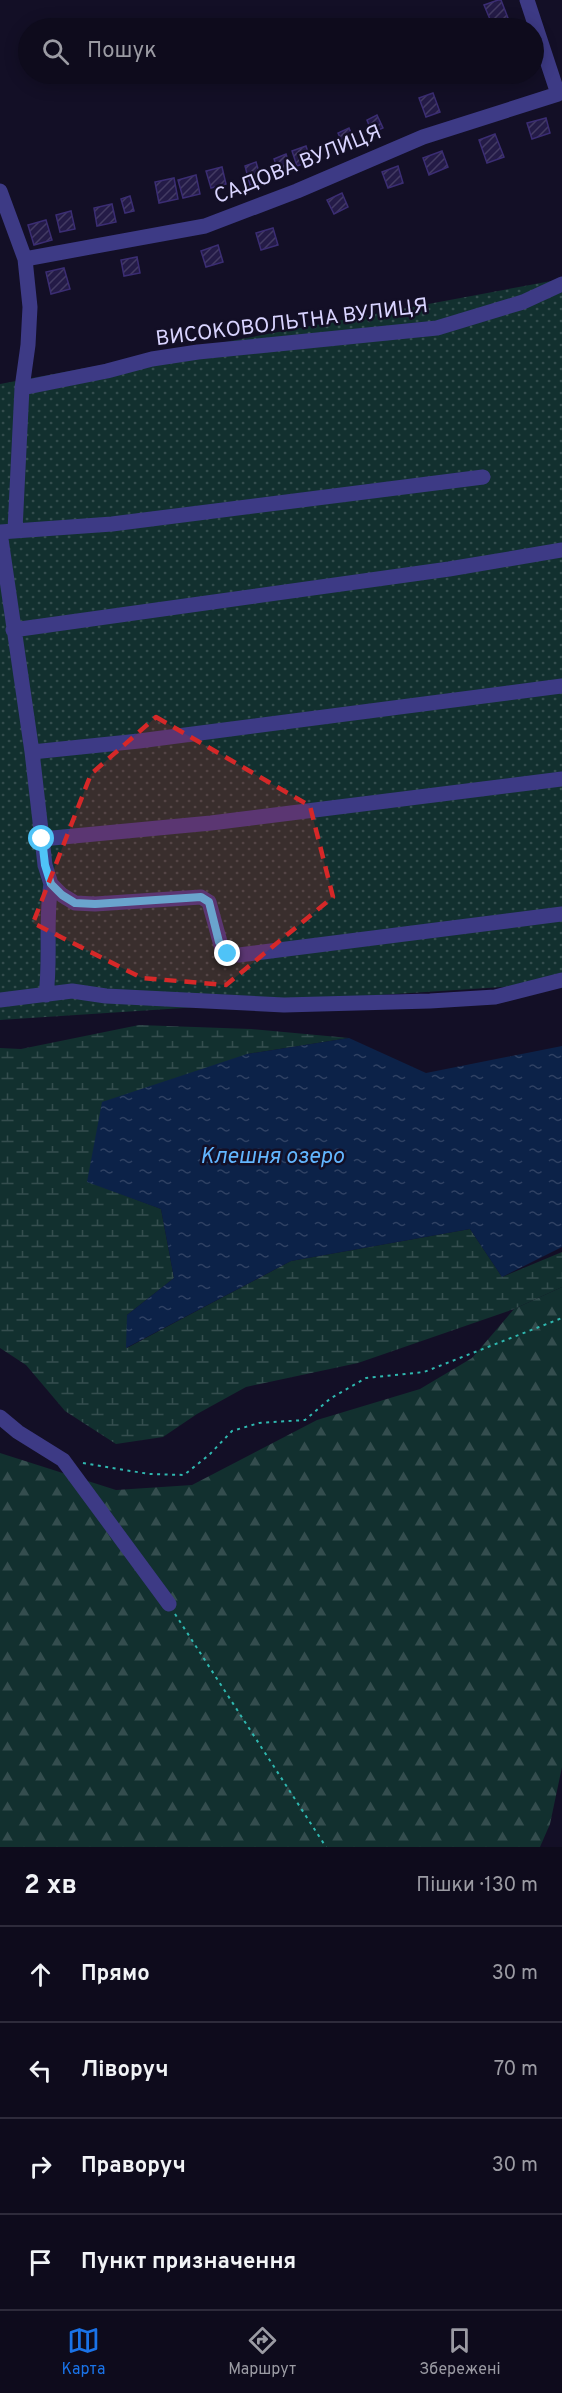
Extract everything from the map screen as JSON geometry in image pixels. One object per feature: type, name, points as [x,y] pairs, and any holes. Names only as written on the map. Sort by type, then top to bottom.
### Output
[{"type":"street","name":"САДОВА ВУЛИЦЯ","points":[[527,0],[533,18]]},
{"type":"street","name":"САДОВА ВУЛИЦЯ","points":[[24,259],[205,226],[297,191],[423,137],[558,94],[544,52]]},
{"type":"street","points":[[0,191],[24,259],[30,307],[28,345],[5,531],[13,630],[32,752],[45,865],[51,884],[48,903],[50,968],[46,995]]},
{"type":"street","name":"ВИСОКОВОЛЬТНА ВУЛИЦЯ","points":[[22,388],[107,371],[152,359],[198,352],[437,328],[523,302],[562,284]]},
{"type":"street","points":[[5,531],[112,524],[483,477]]},
{"type":"street","points":[[13,630],[449,569],[562,550]]},
{"type":"street","points":[[32,752],[139,741],[562,686]]},
{"type":"street","points":[[42,839],[211,823],[562,779]]},
{"type":"street","points":[[51,884],[75,903],[95,904],[201,897],[209,902],[222,949],[228,954],[239,955],[562,914]]},
{"type":"street","points":[[0,1000],[72,991],[106,996],[296,1005],[495,997],[562,980]]},
{"type":"street","points":[[0,1417],[18,1432],[63,1460],[169,1604]]},
{"type":"path","points":[[63,1460],[148,1474],[184,1475],[209,1455],[232,1431],[259,1423],[305,1420],[332,1398],[366,1378],[424,1372],[562,1318]]},
{"type":"path","points":[[169,1604],[326,1847]]},
{"type":"highlighted area","points":[[156,717],[310,806],[333,897],[226,985],[142,978],[33,923],[91,774]]},
{"type":"green space","points":[[562,279],[562,983],[0,1020],[0,384]]},
{"type":"green space","points":[[139,1025],[251,1029],[349,1038],[247,1054],[87,1181],[161,1209],[174,1278],[127,1315],[127,1348],[291,1261],[470,1229],[502,1277],[562,1252],[562,1287],[514,1309],[358,1363],[246,1387],[197,1414],[163,1437],[116,1444],[65,1411],[26,1365],[0,1348],[0,1048],[21,1049]]},
{"type":"green space","points":[[562,1287],[562,1767],[550,1824],[540,1847],[0,1847],[0,1453],[116,1490],[192,1485],[317,1420],[420,1389],[472,1358],[514,1309]]},
{"type":"water","name":"Клешня озеро","points":[[349,1038],[426,1073],[562,1046],[562,1247],[502,1277],[470,1229],[291,1261],[126,1348],[127,1315],[174,1278],[161,1209],[87,1182],[102,1102],[247,1054]]},
{"type":"building","points":[[501,0],[508,18],[489,18],[484,5]]},
{"type":"building","points":[[433,93],[440,112],[426,117],[419,98]]},
{"type":"building","points":[[377,115],[383,128],[372,133],[367,120]]},
{"type":"building","points":[[546,118],[550,133],[532,139],[527,123]]},
{"type":"building","points":[[349,128],[355,143],[345,148],[338,133]]},
{"type":"building","points":[[495,134],[504,157],[487,163],[479,140]]},
{"type":"building","points":[[306,146],[311,161],[297,166],[292,151]]},
{"type":"building","points":[[442,151],[448,167],[429,175],[423,158]]},
{"type":"building","points":[[286,154],[291,169],[279,173],[274,159]]},
{"type":"building","points":[[256,162],[262,182],[250,185],[245,166]]},
{"type":"building","points":[[398,166],[403,183],[388,188],[382,172]]},
{"type":"building","points":[[222,167],[226,184],[211,188],[206,171]]},
{"type":"building","points":[[196,175],[200,194],[183,198],[178,180]]},
{"type":"building","points":[[174,178],[178,199],[159,203],[155,182]]},
{"type":"building","points":[[342,193],[348,207],[334,214],[327,200]]},
{"type":"building","points":[[130,196],[134,211],[125,213],[121,199]]},
{"type":"building","points":[[112,204],[116,222],[97,226],[94,208]]},
{"type":"building","points":[[71,211],[75,229],[60,232],[56,215]]},
{"type":"building","points":[[46,220],[52,240],[34,245],[28,225]]},
{"type":"building","points":[[273,228],[278,245],[261,250],[256,233]]},
{"type":"building","points":[[218,245],[223,262],[206,267],[201,251]]},
{"type":"building","points":[[137,257],[140,273],[124,276],[121,260]]},
{"type":"building","points":[[64,268],[70,289],[51,294],[46,272]]},
{"type":"route","points":[[42,839],[45,865],[51,884],[62,895],[75,903],[95,904],[201,897],[209,902],[219,942],[228,954]]}]
